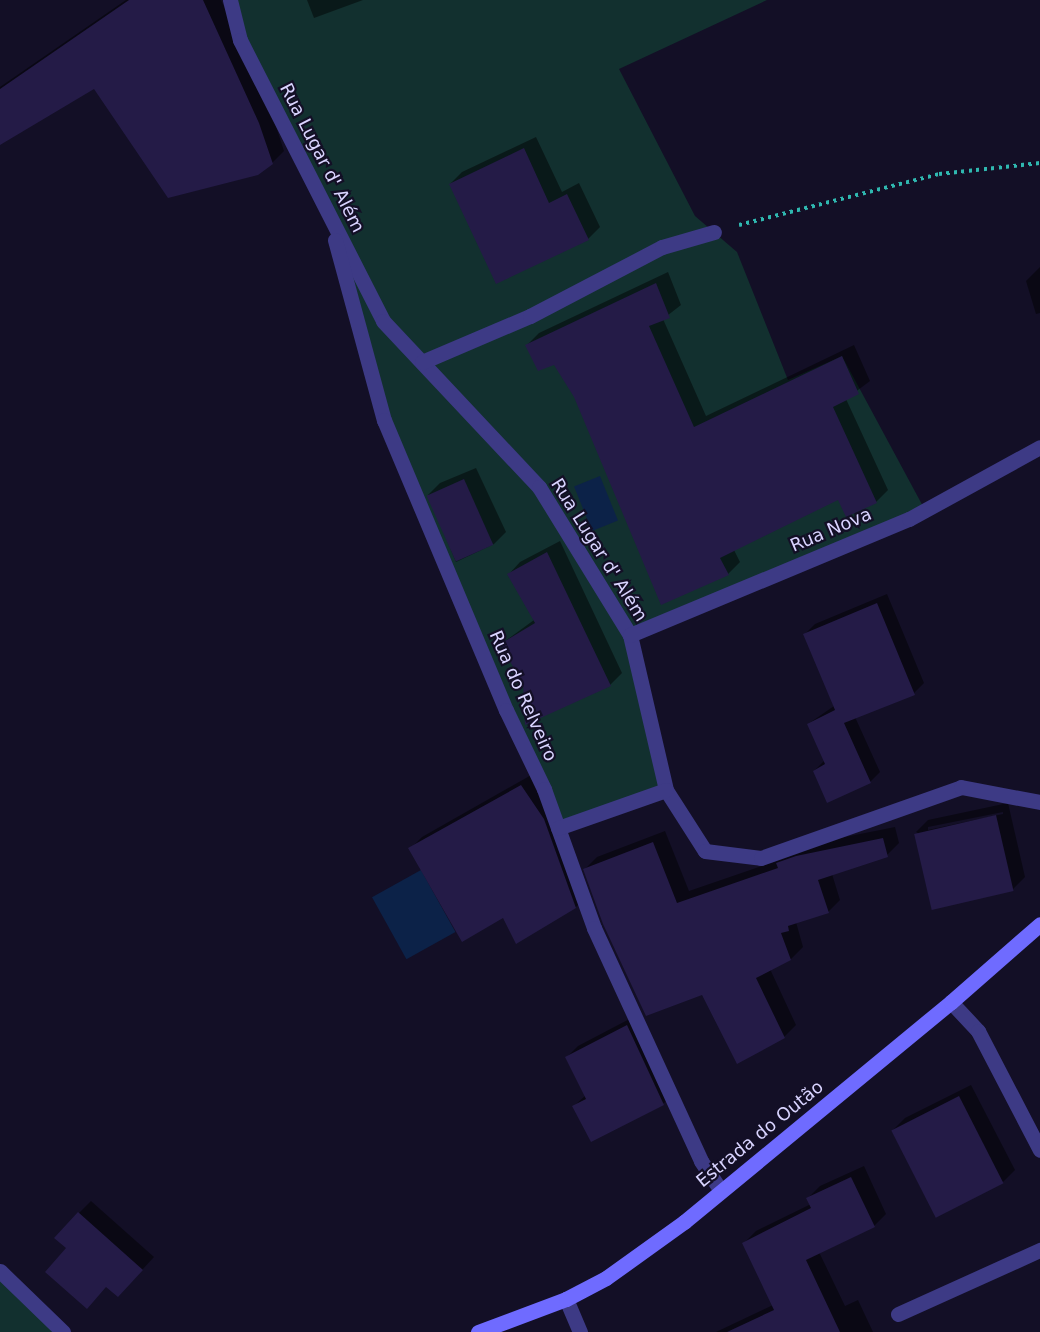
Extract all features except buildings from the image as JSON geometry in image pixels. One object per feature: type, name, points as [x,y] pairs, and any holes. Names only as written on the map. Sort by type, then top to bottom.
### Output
[{"type":"street","name":"Rua Lugar d' Além","points":[[230,0],[240,40],[383,321],[540,487],[630,635],[666,790],[705,851],[762,858],[961,788],[1040,802]]},
{"type":"street","name":"Rua do Relveiro","points":[[323,203],[384,420],[558,828],[594,928],[701,1161],[722,1191]]},
{"type":"street","points":[[422,362],[530,316],[662,247],[714,232]]},
{"type":"street","name":"Rua Nova","points":[[630,635],[909,519],[1040,447]]},
{"type":"street","points":[[558,828],[666,790]]},
{"type":"street","name":"Estrada do Outão","points":[[478,1332],[566,1299],[623,1266],[722,1191],[951,1002],[1040,924]]},
{"type":"street","points":[[951,1002],[978,1031],[1040,1150]]},
{"type":"street","points":[[898,1314],[1040,1250]]},
{"type":"street","points":[[0,1271],[63,1332]]},
{"type":"street","points":[[566,1299],[580,1332]]},
{"type":"path","points":[[714,232],[939,174],[1040,164]]},
{"type":"green space","points":[[230,0],[767,0],[619,69],[695,216],[737,252],[788,380],[842,356],[925,510],[630,635],[666,790],[558,828],[384,420],[323,203],[240,40]]},
{"type":"green space","points":[[0,1269],[69,1332],[0,1332]]},
{"type":"water","points":[[600,476],[618,521],[592,531],[574,486]]},
{"type":"water","points":[[421,870],[455,932],[406,959],[372,897]]}]
